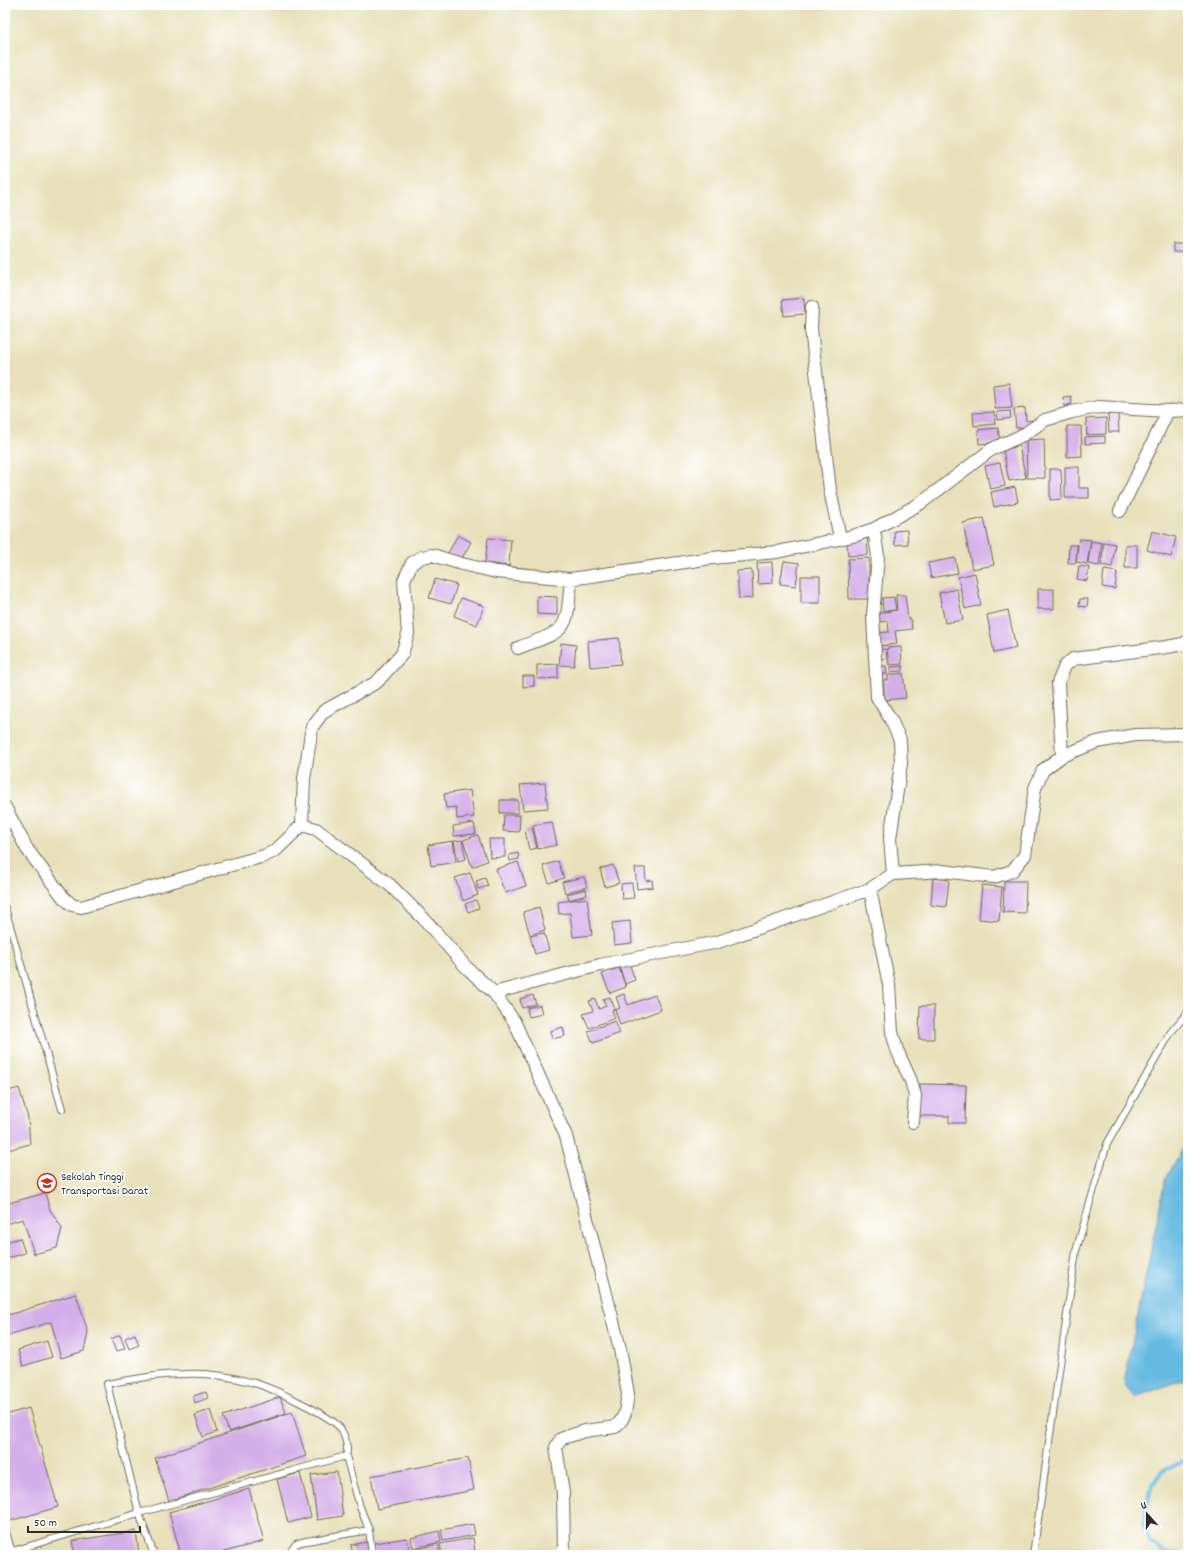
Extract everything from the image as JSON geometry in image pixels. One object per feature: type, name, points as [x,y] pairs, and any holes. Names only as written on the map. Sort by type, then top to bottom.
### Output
[{"type":"street","points":[[812,307],[811,330],[830,490],[840,538]]},
{"type":"street","points":[[5,807],[27,849],[63,897],[72,905],[81,907],[264,856],[276,851],[302,825],[304,779],[312,727],[324,711],[377,682],[402,654],[408,634],[404,580],[412,563],[422,557],[432,555],[496,572],[571,579],[712,558],[777,552],[852,536],[874,529],[921,503],[992,449],[1023,435],[1045,420],[1072,412],[1098,407],[1168,411],[1188,410]]},
{"type":"street","points":[[1120,511],[1168,411]]},
{"type":"street","points":[[874,529],[878,557],[873,615],[877,696],[891,720],[900,740],[901,764],[890,839],[893,874]]},
{"type":"street","points":[[518,648],[549,637],[563,627],[567,618],[571,579]]},
{"type":"street","points":[[1062,756],[1058,683],[1065,666],[1073,659],[1167,647],[1182,644],[1188,641]]},
{"type":"street","points":[[494,993],[600,964],[718,942],[870,890],[893,874],[942,871],[994,877],[1012,871],[1025,855],[1035,788],[1042,770],[1062,756],[1097,742],[1135,735],[1188,734]]},
{"type":"street","points":[[302,825],[316,829],[390,885],[425,920],[466,967],[494,993],[514,1021],[566,1136],[620,1349],[628,1394],[625,1413],[621,1421],[615,1427],[585,1431],[566,1436],[561,1439],[556,1447],[563,1492],[564,1555]]},
{"type":"street","points":[[870,890],[889,985],[892,1032],[897,1050],[911,1081],[915,1096],[913,1122]]},
{"type":"lane","points":[[5,908],[62,1109]]},
{"type":"lane","points":[[1033,1555],[1078,1243],[1107,1144],[1171,1032],[1188,1012]]},
{"type":"lane","points":[[154,1555],[139,1513],[107,1384],[144,1377],[186,1374],[219,1377],[255,1383],[321,1413],[339,1427],[346,1444],[346,1456],[368,1530],[372,1555]]},
{"type":"lane","points":[[5,1529],[12,1554],[139,1513],[346,1456]]},
{"type":"lane","points":[[288,1555],[296,1544],[301,1542],[368,1530]]},
{"type":"water","points":[[1188,1139],[1188,1378],[1135,1397],[1124,1384],[1165,1180]]},
{"type":"building","points":[[1173,244],[1184,244],[1184,252],[1173,252]]},
{"type":"building","points":[[1185,245],[1188,245],[1188,265],[1186,265]]},
{"type":"building","points":[[804,298],[805,314],[784,316],[782,300]]},
{"type":"building","points":[[1009,383],[1012,408],[995,409],[993,385]]},
{"type":"building","points":[[1071,396],[1072,404],[1064,406],[1063,397]]},
{"type":"building","points":[[1025,408],[1026,421],[1033,420],[1034,426],[1016,428],[1014,409]]},
{"type":"building","points":[[1010,411],[1011,418],[998,420],[997,412]]},
{"type":"building","points":[[994,412],[995,424],[974,426],[973,413]]},
{"type":"building","points":[[1108,414],[1118,414],[1119,432],[1109,432]]},
{"type":"building","points":[[1106,418],[1106,434],[1087,435],[1086,419]]},
{"type":"building","points":[[1067,426],[1081,426],[1082,456],[1067,457]]},
{"type":"building","points":[[998,428],[1000,442],[979,444],[978,430]]},
{"type":"building","points":[[1105,436],[1105,443],[1085,444],[1085,437]]},
{"type":"building","points":[[1044,439],[1045,478],[1027,478],[1026,440]]},
{"type":"building","points":[[1019,446],[1026,478],[1009,481],[1003,450]]},
{"type":"building","points":[[1000,463],[1005,486],[990,489],[985,466]]},
{"type":"building","points":[[1065,467],[1079,467],[1079,488],[1089,488],[1089,498],[1065,498]]},
{"type":"building","points":[[1050,469],[1061,469],[1062,499],[1050,500]]},
{"type":"building","points":[[1015,487],[1018,502],[994,507],[991,492]]},
{"type":"building","points":[[984,518],[994,565],[972,569],[963,523]]},
{"type":"building","points":[[907,530],[908,544],[895,545],[894,531]]},
{"type":"building","points":[[1152,531],[1176,537],[1171,557],[1147,550]]},
{"type":"building","points":[[458,535],[471,542],[461,560],[448,553]]},
{"type":"building","points":[[867,537],[868,555],[848,556],[847,539]]},
{"type":"building","points":[[488,538],[511,540],[509,566],[485,563]]},
{"type":"building","points":[[1079,539],[1091,540],[1087,564],[1076,562]]},
{"type":"building","points":[[1091,541],[1102,543],[1099,566],[1088,564]]},
{"type":"building","points":[[1104,542],[1115,544],[1112,567],[1101,565]]},
{"type":"building","points":[[1069,545],[1077,545],[1076,563],[1068,563]]},
{"type":"building","points":[[1125,545],[1137,545],[1137,568],[1125,568]]},
{"type":"building","points":[[869,558],[869,599],[849,599],[848,559]]},
{"type":"building","points":[[955,558],[958,573],[931,578],[928,563]]},
{"type":"building","points":[[784,561],[799,563],[796,586],[780,584]]},
{"type":"building","points":[[772,562],[773,583],[758,584],[757,563]]},
{"type":"building","points":[[1079,566],[1089,567],[1087,581],[1077,579]]},
{"type":"building","points":[[752,570],[753,598],[739,599],[737,571]]},
{"type":"building","points":[[1104,570],[1117,572],[1115,589],[1102,587]]},
{"type":"building","points":[[975,573],[981,605],[965,609],[958,577]]},
{"type":"building","points":[[801,576],[820,576],[820,603],[801,603]]},
{"type":"building","points":[[435,579],[457,585],[451,604],[429,598]]},
{"type":"building","points":[[957,589],[963,620],[945,623],[939,593]]},
{"type":"building","points":[[1038,589],[1054,589],[1054,609],[1038,609]]},
{"type":"building","points":[[896,595],[905,595],[908,619],[911,619],[912,629],[895,631],[897,644],[879,646],[878,633],[889,632],[888,621],[878,622],[877,613],[897,610]]},
{"type":"building","points":[[537,596],[557,597],[557,615],[537,614]]},
{"type":"building","points":[[894,597],[896,610],[883,611],[882,598]]},
{"type":"building","points":[[461,598],[484,606],[477,625],[454,616]]},
{"type":"building","points":[[1080,599],[1088,599],[1087,607],[1079,606]]},
{"type":"building","points":[[1008,610],[1016,648],[994,653],[987,615]]},
{"type":"building","points":[[619,638],[621,664],[590,667],[588,641]]},
{"type":"building","points":[[561,643],[576,645],[574,666],[559,665]]},
{"type":"building","points":[[901,647],[902,664],[889,665],[887,648]]},
{"type":"building","points":[[886,649],[887,658],[880,659],[879,650]]},
{"type":"building","points":[[558,664],[558,678],[537,679],[537,665]]},
{"type":"building","points":[[880,666],[886,666],[887,674],[881,675]]},
{"type":"building","points":[[903,666],[903,671],[890,672],[890,667]]},
{"type":"building","points":[[903,673],[906,698],[885,700],[883,680],[888,680],[888,675]]},
{"type":"building","points":[[523,676],[534,676],[534,686],[523,687]]},
{"type":"building","points":[[545,783],[548,808],[523,810],[520,785]]},
{"type":"building","points":[[470,790],[474,817],[457,819],[456,807],[446,808],[444,794]]},
{"type":"building","points":[[500,800],[518,800],[518,813],[500,813]]},
{"type":"building","points":[[504,815],[520,815],[519,832],[503,831]]},
{"type":"building","points":[[552,822],[557,845],[538,849],[533,825]]},
{"type":"building","points":[[474,823],[476,834],[454,836],[453,826]]},
{"type":"building","points":[[532,828],[537,848],[529,850],[525,830]]},
{"type":"building","points":[[478,835],[487,861],[472,867],[463,840]]},
{"type":"building","points":[[489,839],[505,839],[505,857],[490,858]]},
{"type":"building","points":[[462,840],[466,859],[458,861],[454,841]]},
{"type":"building","points":[[453,841],[456,862],[431,866],[428,845]]},
{"type":"building","points":[[518,853],[519,859],[510,861],[509,855]]},
{"type":"building","points":[[558,861],[564,878],[549,883],[543,866]]},
{"type":"building","points":[[518,862],[526,886],[505,893],[496,869]]},
{"type":"building","points":[[613,865],[619,883],[605,887],[600,869]]},
{"type":"building","points":[[635,868],[645,868],[646,881],[652,880],[653,887],[637,889]]},
{"type":"building","points":[[470,873],[478,895],[463,901],[455,878]]},
{"type":"building","points":[[584,877],[587,887],[565,893],[562,882]]},
{"type":"building","points":[[485,878],[488,886],[478,889],[476,881]]},
{"type":"building","points":[[933,878],[949,880],[946,907],[931,905]]},
{"type":"building","points":[[1004,881],[1026,881],[1025,913],[1003,912]]},
{"type":"building","points":[[632,883],[634,898],[622,899],[621,884]]},
{"type":"building","points":[[982,885],[1002,887],[999,921],[979,919]]},
{"type":"building","points":[[586,889],[587,895],[569,900],[567,894]]},
{"type":"building","points":[[587,898],[592,935],[573,937],[570,913],[559,914],[558,902]]},
{"type":"building","points":[[476,900],[479,908],[468,912],[465,904]]},
{"type":"building","points":[[539,907],[545,930],[530,935],[523,912]]},
{"type":"building","points":[[630,921],[632,943],[614,945],[612,923]]},
{"type":"building","points":[[544,933],[549,950],[535,954],[530,936]]},
{"type":"building","points":[[629,963],[635,980],[625,984],[619,966]]},
{"type":"building","points":[[619,968],[626,987],[610,993],[602,974]]},
{"type":"building","points":[[624,994],[628,1005],[655,995],[661,1010],[620,1025],[615,1010],[620,1008],[616,997]]},
{"type":"building","points":[[533,995],[536,1004],[522,1008],[520,999]]},
{"type":"building","points":[[610,997],[615,1009],[612,1010],[615,1018],[589,1028],[583,1014],[593,1011],[589,1001],[595,999],[599,1009],[606,1006],[603,999]]},
{"type":"building","points":[[540,1005],[542,1014],[529,1017],[527,1008]]},
{"type":"building","points":[[920,1006],[934,1006],[934,1039],[919,1039]]},
{"type":"building","points":[[615,1021],[620,1033],[593,1043],[588,1031]]},
{"type":"building","points":[[563,1027],[565,1036],[552,1039],[550,1031]]},
{"type":"building","points":[[920,1084],[966,1085],[965,1123],[949,1123],[949,1116],[920,1116]]},
{"type":"building","points":[[19,1088],[28,1118],[30,1144],[8,1150],[5,1141],[5,1092]]},
{"type":"building","points":[[45,1193],[50,1210],[62,1228],[57,1248],[34,1254],[23,1219],[5,1224],[5,1204]]},
{"type":"building","points":[[20,1238],[25,1253],[5,1259],[5,1242]]},
{"type":"building","points":[[76,1294],[88,1332],[84,1351],[61,1358],[51,1322],[5,1336],[5,1316]]},
{"type":"building","points":[[135,1334],[139,1345],[129,1349],[125,1338]]},
{"type":"building","points":[[120,1335],[125,1348],[116,1352],[111,1339]]},
{"type":"building","points":[[47,1341],[52,1357],[23,1366],[18,1350]]},
{"type":"building","points":[[5,1354],[10,1369],[5,1371]]},
{"type":"building","points":[[206,1392],[208,1398],[195,1403],[193,1396]]},
{"type":"building","points":[[280,1397],[286,1413],[229,1432],[223,1416]]},
{"type":"building","points":[[29,1408],[58,1507],[10,1521],[5,1506],[5,1415]]},
{"type":"building","points":[[210,1410],[217,1432],[203,1437],[195,1415]]},
{"type":"building","points":[[292,1412],[306,1456],[169,1501],[155,1458]]},
{"type":"building","points":[[468,1458],[474,1490],[377,1509],[371,1476]]},
{"type":"building","points":[[337,1472],[343,1516],[317,1520],[311,1475]]},
{"type":"building","points":[[300,1473],[311,1517],[288,1523],[277,1479]]},
{"type":"building","points":[[249,1489],[264,1541],[213,1555],[181,1555],[169,1512]]},
{"type":"building","points":[[473,1524],[475,1535],[443,1541],[441,1530]]},
{"type":"building","points":[[136,1531],[139,1555],[75,1555],[72,1541]]},
{"type":"building","points":[[439,1531],[441,1542],[413,1548],[411,1538]]},
{"type":"building","points":[[407,1538],[409,1548],[375,1554],[374,1543]]},
{"type":"building","points":[[473,1538],[475,1550],[442,1555],[440,1544]]},
{"type":"building","points":[[367,1542],[369,1555],[353,1555],[351,1545]]},
{"type":"building","points":[[438,1544],[440,1555],[415,1555],[413,1550]]},
{"type":"building","points":[[411,1549],[412,1555],[384,1555],[384,1554]]},
{"type":"waterway","points":[[1181,1555],[1165,1552],[1150,1542],[1143,1526],[1151,1486],[1164,1470],[1188,1459]]},
{"type":"place","name":"Sekolah Tinggi Transportasi Darat","points":[[47,1183]]}]
